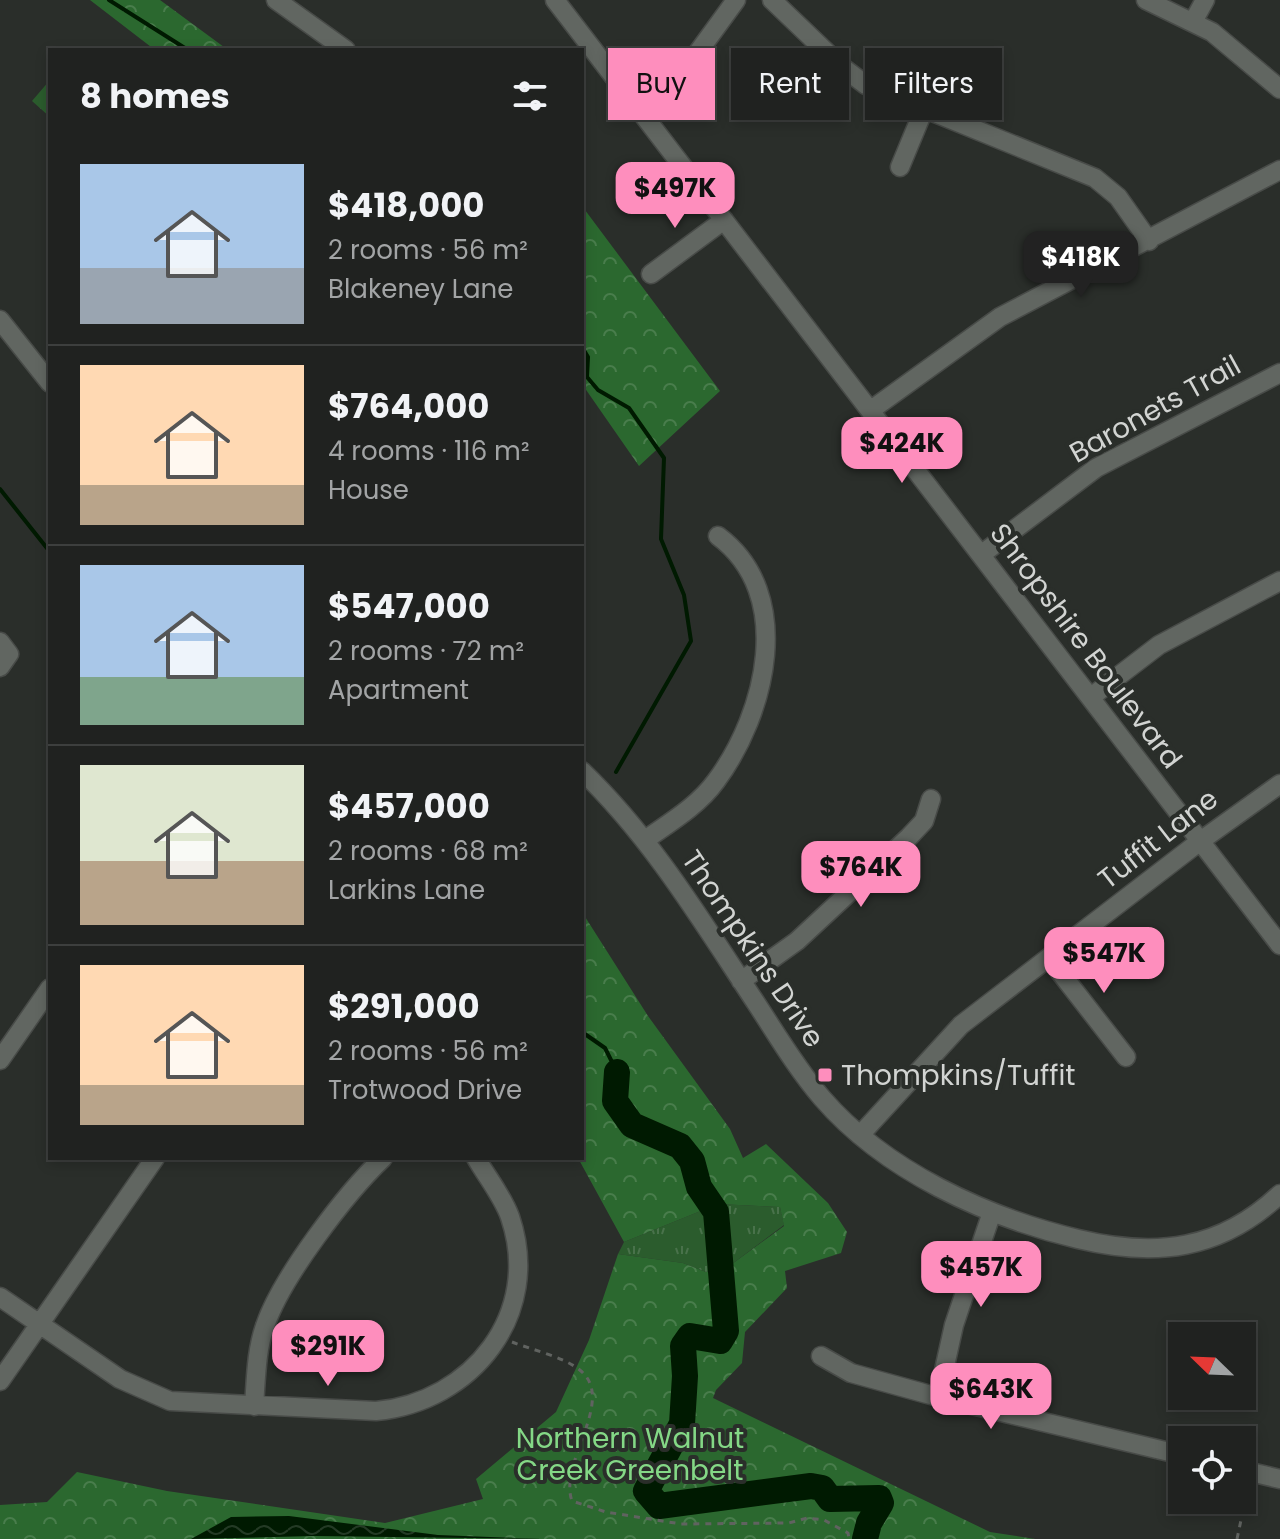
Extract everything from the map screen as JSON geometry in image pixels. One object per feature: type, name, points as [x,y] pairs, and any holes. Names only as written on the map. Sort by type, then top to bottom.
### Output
[{"type":"street","name":"Shropshire Boulevard","points":[[555,0],[608,71]]},
{"type":"street","points":[[701,48],[736,0]]},
{"type":"street","points":[[772,0],[842,67],[865,84]]},
{"type":"street","points":[[1146,0],[1194,20],[1280,89]]},
{"type":"street","points":[[1194,20],[1205,0]]},
{"type":"street","points":[[278,1],[343,48]]},
{"type":"street","name":"Shropshire Boulevard","points":[[645,120],[1280,945]]},
{"type":"street","points":[[900,167],[919,120]]},
{"type":"street","points":[[951,120],[1095,178],[1118,197],[1149,241]]},
{"type":"street","points":[[871,410],[1000,317],[1280,170]]},
{"type":"street","points":[[651,274],[724,220]]},
{"type":"street","points":[[0,320],[48,380]]},
{"type":"street","name":"Baronets Trail","points":[[982,554],[1096,468],[1280,373]]},
{"type":"street","points":[[645,840],[694,804],[715,782],[751,718],[764,679],[766,642],[750,570],[738,551],[718,536]]},
{"type":"street","points":[[1091,697],[1159,645],[1280,581]]},
{"type":"street","name":"Thompkins Drive","points":[[584,773],[645,840],[822,1098],[861,1134],[898,1162],[992,1212],[1052,1233],[1102,1245],[1144,1249],[1218,1238],[1249,1222],[1280,1194]]},
{"type":"street","name":"Tuffit Lane","points":[[861,1134],[961,1025],[1199,842],[1280,784]]},
{"type":"street","points":[[741,981],[797,941],[909,837],[924,821],[931,799]]},
{"type":"street","points":[[1049,958],[1126,1057]]},
{"type":"street","points":[[0,1060],[48,991]]},
{"type":"street","points":[[0,1381],[154,1160]]},
{"type":"street","points":[[254,1406],[258,1356],[265,1326],[278,1298],[348,1193],[381,1160]]},
{"type":"street","points":[[0,1297],[120,1379],[150,1394],[195,1404],[376,1411],[406,1408],[464,1379],[485,1357],[507,1322],[515,1294],[518,1251],[509,1215],[477,1160]]},
{"type":"street","points":[[938,1397],[954,1325],[992,1212]]},
{"type":"street","points":[[821,1356],[851,1373],[938,1397],[1168,1452]]},
{"type":"street","points":[[1256,1473],[1280,1479]]},
{"type":"path","points":[[512,1342],[580,1369],[590,1380],[591,1415],[569,1475],[572,1501],[606,1512],[681,1524],[824,1520],[848,1533],[849,1539]]},
{"type":"path","points":[[1237,1539],[1241,1514]]},
{"type":"green space","points":[[90,0],[160,0],[225,48],[152,48]]},
{"type":"green space","points":[[48,82],[48,115],[32,101]]},
{"type":"green space","points":[[584,209],[720,391],[639,466],[584,387]]},
{"type":"green space","name":"Northern Walnut Creek Greenbelt","points":[[584,915],[648,1016],[730,1129],[743,1158],[766,1144],[828,1203],[847,1232],[841,1253],[785,1271],[787,1288],[745,1332],[742,1363],[716,1390],[713,1398],[990,1532],[1035,1539],[0,1539],[0,1505],[47,1502],[77,1472],[167,1491],[385,1523],[483,1499],[476,1479],[556,1412],[589,1340],[618,1254],[683,1263],[706,1272],[732,1264],[784,1226],[780,1207],[718,1204],[624,1242],[579,1160],[584,1160]]},
{"type":"green space","points":[[718,1204],[780,1207],[784,1225],[732,1264],[706,1272],[683,1263],[618,1254],[624,1242]]},
{"type":"water","points":[[289,1516],[438,1535],[543,1539],[314,1536],[191,1539],[231,1517]]},
{"type":"waterway","points":[[109,0],[185,48]]},
{"type":"waterway","points":[[584,350],[588,357],[587,377],[598,390],[629,408],[664,458],[661,539],[684,595],[691,641],[616,772]]},
{"type":"waterway","points":[[0,489],[48,549]]},
{"type":"waterway","points":[[584,1033],[605,1048],[617,1072]]},
{"type":"waterway","points":[[617,1072],[615,1101],[632,1125],[680,1146],[692,1161],[699,1187],[716,1212],[726,1331],[720,1341],[690,1336],[683,1346],[682,1424],[646,1491],[659,1506],[811,1486],[822,1488],[830,1499],[879,1498],[881,1503],[869,1523],[865,1539]]},
{"type":"place","name":"Thompkins/Tuffit","points":[[825,1075]]}]
